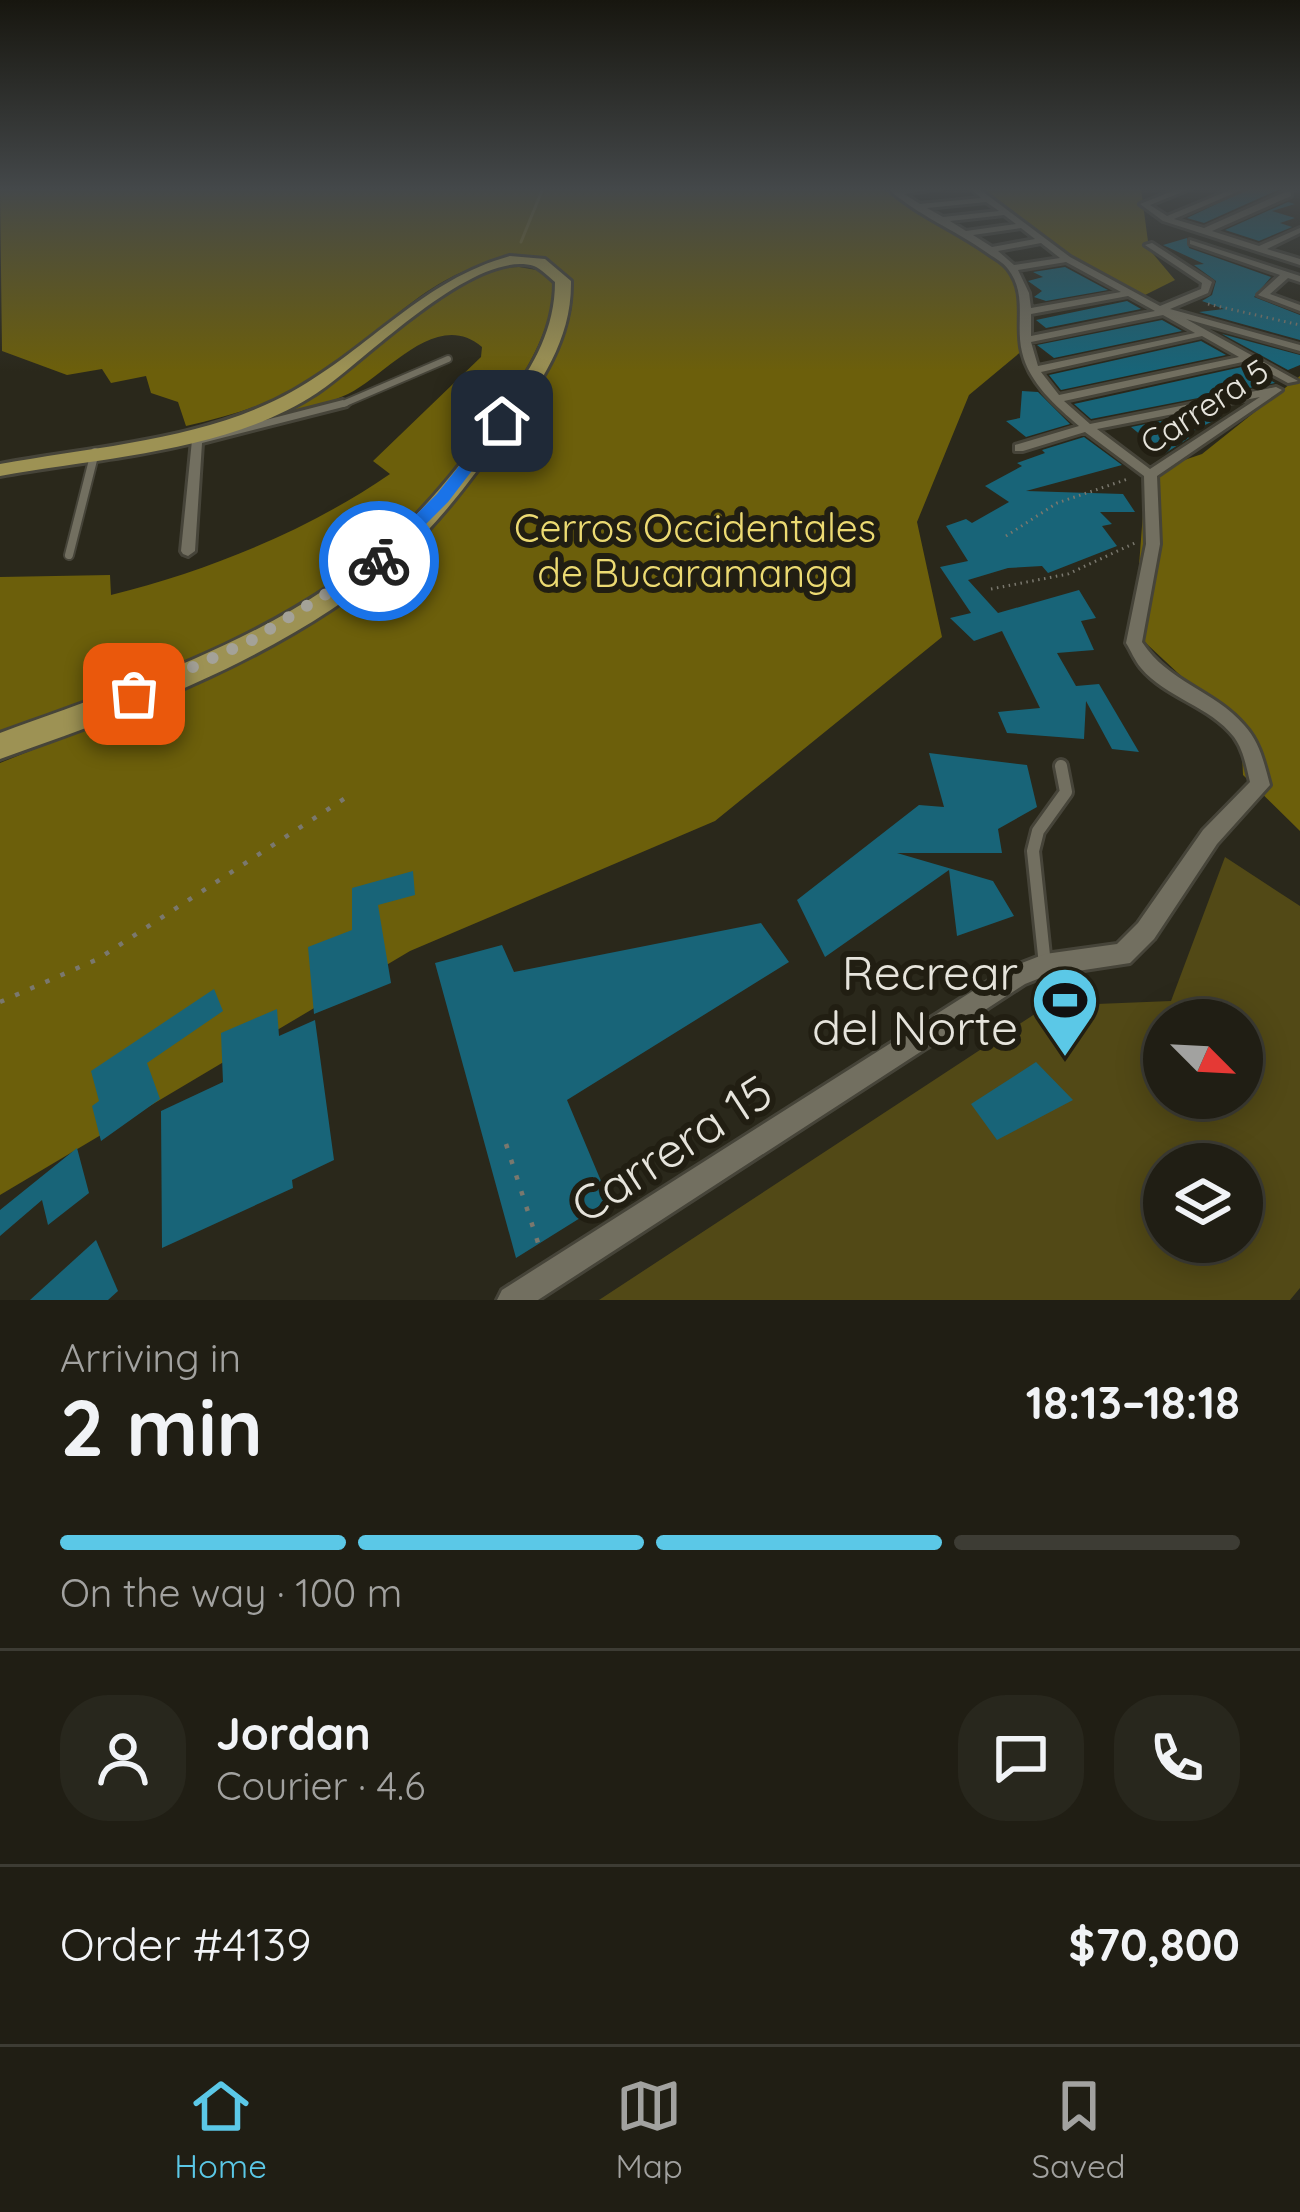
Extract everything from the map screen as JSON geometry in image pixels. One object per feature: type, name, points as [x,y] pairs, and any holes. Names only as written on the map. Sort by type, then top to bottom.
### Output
[{"type":"main road","points":[[0,470],[197,437],[259,414],[309,391],[399,316],[484,268],[530,263],[551,269],[563,281],[561,318],[542,365],[443,498],[391,552],[252,640],[0,746]]},
{"type":"street","points":[[988,250],[996,249]]},
{"type":"street","points":[[1052,249],[1244,359],[1296,379]]},
{"type":"street","points":[[1029,339],[1165,310],[1205,291],[1207,282],[1155,249]]},
{"type":"street","points":[[1212,249],[1300,279]]},
{"type":"street","points":[[1259,249],[1300,262]]},
{"type":"street","points":[[988,250],[1012,268],[1030,311],[1027,352],[1056,399],[1086,428],[1150,475]]},
{"type":"street","points":[[1012,268],[1067,259]]},
{"type":"street","points":[[1286,275],[1265,298],[1300,308]]},
{"type":"street","points":[[1030,311],[1131,293]]},
{"type":"street","points":[[1165,310],[1300,348]]},
{"type":"street","points":[[1037,369],[1198,334]]},
{"type":"street","points":[[1056,399],[1244,359]]},
{"type":"street","name":"Carrera 5","points":[[1150,475],[1216,436],[1296,379]]},
{"type":"street","points":[[1018,448],[1086,428],[1276,391]]},
{"type":"street","points":[[188,550],[197,437],[343,404]]},
{"type":"street","name":"Carrera 15","points":[[512,1300],[1017,976],[1046,965],[1122,955],[1146,931],[1210,837],[1260,785],[1257,754],[1238,726],[1153,665],[1134,643],[1154,536],[1150,475]]},
{"type":"lane","points":[[343,404],[448,358]]},
{"type":"lane","points":[[69,555],[95,452]]},
{"type":"lane","points":[[1046,965],[1033,851],[1038,831],[1066,792],[1061,766]]},
{"type":"path","points":[[1192,300],[1300,325]]},
{"type":"path","name":"Carrera 5","points":[[1006,536],[1086,490],[1150,475]]},
{"type":"path","points":[[991,589],[1068,574],[1154,536]]},
{"type":"path","points":[[0,1002],[98,959],[353,793]]},
{"type":"path","points":[[506,1144],[549,1277]]},
{"type":"shaded area","name":"Recrear del Norte","points":[[1225,857],[1300,906],[1300,1288],[1290,1300],[599,1300],[1047,1006],[1143,1002],[1143,1119],[1263,1119],[1263,999],[1172,999]]},
{"type":"green space","name":"Cerros Occidentales de Bucaramanga","points":[[1,249],[981,249],[1011,268],[1026,310],[1023,350],[969,395],[917,522],[942,637],[715,821],[410,951],[0,1195],[0,763],[230,666],[317,618],[399,559],[454,503],[515,424],[565,333],[572,295],[559,268],[521,259],[463,272],[437,285],[344,358],[288,393],[186,426],[178,402],[151,393],[146,376],[111,383],[102,369],[67,375],[2,351]]},
{"type":"green space","points":[[1058,249],[1149,249],[1175,280],[1143,296]]},
{"type":"green space","points":[[492,270],[542,271],[555,287],[539,343],[464,459],[394,541],[339,584],[247,636],[0,734],[0,577],[110,575],[111,595],[256,547],[358,495],[390,474],[373,461],[481,357],[482,347],[465,337],[429,340],[348,394],[255,422],[322,390],[441,293]]},
{"type":"green space","points":[[1300,376],[1300,831],[1243,775],[1241,732],[1134,632],[1146,473],[1202,454]]},
{"type":"building","points":[[1171,249],[1191,249],[1271,277],[1254,297],[1300,315],[1300,340],[1199,312],[1224,309],[1202,301],[1212,295],[1216,281],[1194,265],[1204,264]]},
{"type":"building","points":[[1065,267],[1108,290],[1046,301],[1034,297],[1042,291],[1028,281],[1043,277],[1033,272]]},
{"type":"building","points":[[1127,301],[1141,309],[1046,328],[1036,320]]},
{"type":"building","points":[[1162,320],[1182,331],[1054,358],[1037,345]]},
{"type":"building","points":[[1222,334],[1300,355],[1300,365],[1288,370]]},
{"type":"building","points":[[1201,341],[1226,355],[1061,390],[1049,375]]},
{"type":"building","points":[[1246,366],[1275,383],[1091,419],[1074,404]]},
{"type":"building","points":[[1022,391],[1038,392],[1070,424],[1026,437],[1006,421],[1020,418]]},
{"type":"building","points":[[1211,411],[1221,417],[1185,435],[1189,438],[1164,454],[1131,427]]},
{"type":"building","points":[[1084,437],[1122,465],[1026,491],[1123,494],[1135,512],[1100,512],[1112,524],[1102,526],[1117,546],[1048,573],[1042,566],[1008,568],[968,580],[998,613],[1079,590],[1096,618],[1081,621],[1094,650],[1057,653],[1076,686],[1099,684],[1139,752],[1112,749],[1086,701],[1084,739],[1007,733],[998,712],[1040,708],[1002,631],[974,641],[950,618],[971,613],[940,567],[968,561],[946,526],[966,519],[972,523],[1009,502],[985,486],[1022,466],[1017,463],[1045,453],[1042,450]]},
{"type":"building","points":[[929,753],[1027,765],[1037,807],[998,829],[1002,853],[897,853],[993,881],[1014,916],[957,936],[949,870],[825,957],[797,900],[919,805],[944,807]]},
{"type":"building","points":[[413,871],[415,895],[378,905],[391,983],[314,1014],[308,947],[352,930],[352,888]]},
{"type":"building","points":[[761,923],[789,962],[567,1100],[609,1200],[516,1258],[435,963],[502,945],[514,972]]},
{"type":"building","points":[[214,989],[223,1011],[147,1063],[160,1099],[101,1141],[92,1106],[99,1101],[91,1071]]},
{"type":"building","points":[[277,1009],[279,1036],[315,1020],[334,1160],[292,1180],[293,1188],[162,1248],[161,1111],[223,1082],[221,1033]]},
{"type":"building","points":[[1036,1062],[1073,1100],[997,1140],[971,1104]]},
{"type":"building","points":[[77,1148],[89,1193],[48,1225],[42,1200],[0,1236],[0,1210]]},
{"type":"building","points":[[96,1240],[118,1291],[108,1300],[30,1300]]},
{"type":"way so far","points":[[134,694],[252,640],[379,561]]},
{"type":"place","name":"Recrear del Norte","points":[[1065,1059]]},
{"type":"route","points":[[379,561],[443,498],[502,421]]}]
